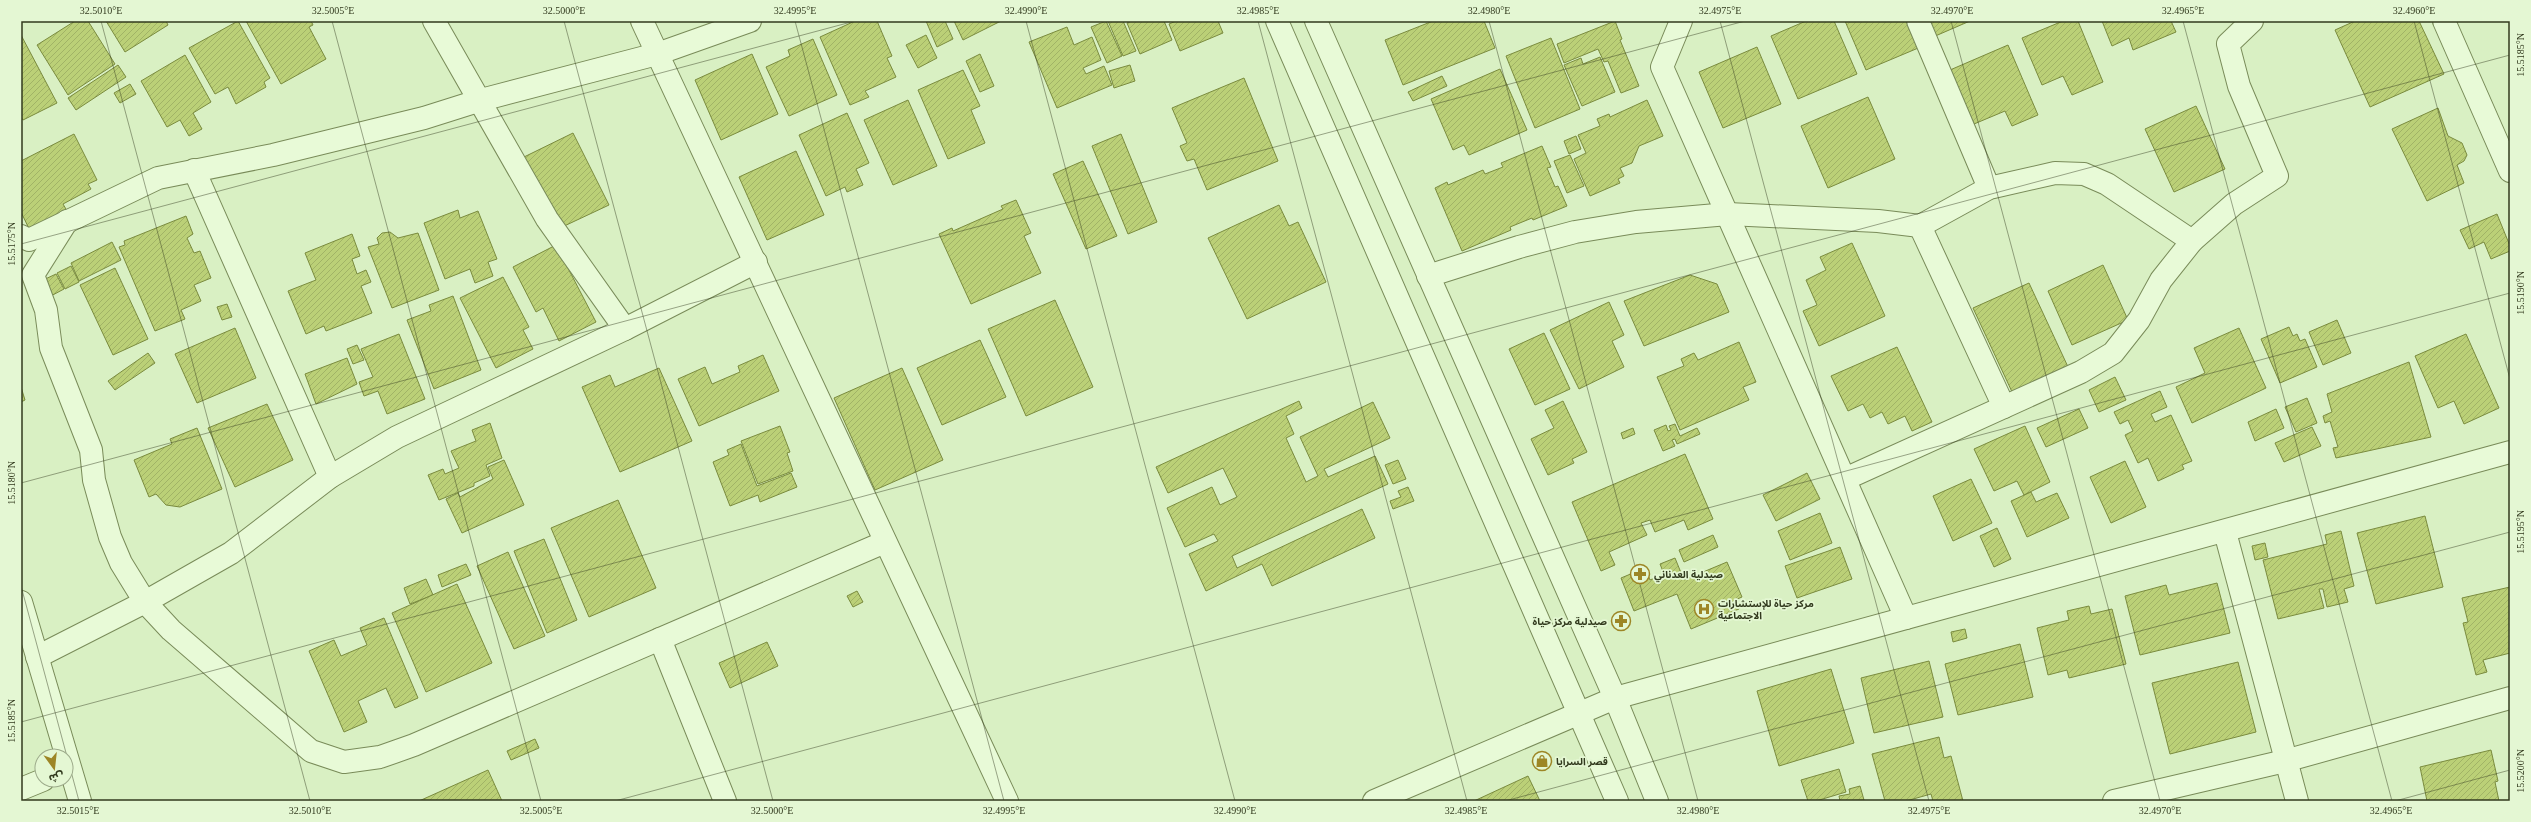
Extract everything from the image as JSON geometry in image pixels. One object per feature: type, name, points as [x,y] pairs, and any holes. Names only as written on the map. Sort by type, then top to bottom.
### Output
[{"type":"street","points":[[434,21],[481,100],[547,219],[625,329]]},
{"type":"street","points":[[642,21],[656,54],[756,262],[885,542],[1007,801]]},
{"type":"street","points":[[21,236],[29,240],[158,178],[274,155],[424,118],[481,100],[656,54],[750,21]]},
{"type":"street","points":[[1277,21],[1617,801]]},
{"type":"street","points":[[1316,21],[1615,698],[1657,801]]},
{"type":"street","points":[[1681,21],[1662,67],[1906,618]]},
{"type":"street","points":[[1918,21],[1989,188]]},
{"type":"street","points":[[1845,479],[2082,372],[2113,353],[2139,320],[2161,280],[2192,241],[2234,204],[2277,176],[2239,86],[2228,44],[2252,21]]},
{"type":"street","points":[[2444,21],[2510,171]]},
{"type":"street","points":[[194,170],[330,477]]},
{"type":"street","points":[[1428,276],[1519,247],[1574,232],[1636,222],[1728,214],[1878,221],[1920,226],[1989,188],[2055,173],[2084,174],[2107,184],[2192,241]]},
{"type":"street","points":[[67,221],[33,275],[46,310],[51,348],[91,450],[94,480],[101,512],[121,563],[145,602],[171,630],[311,751],[344,762],[380,757],[414,745],[885,542]]},
{"type":"street","points":[[1920,226],[2004,407]]},
{"type":"street","points":[[37,657],[145,602],[231,553],[330,477],[397,437],[625,329],[756,262]]},
{"type":"street","points":[[1374,801],[1578,712],[1615,698],[2225,532],[2510,452]]},
{"type":"street","points":[[2225,532],[2285,761],[2297,801]]},
{"type":"street","points":[[21,602],[62,748]]},
{"type":"street","points":[[660,639],[725,801]]},
{"type":"street","points":[[2114,801],[2285,761],[2510,698]]},
{"type":"street","points":[[21,789],[34,784]]},
{"type":"street","points":[[74,785],[80,801]]},
{"type":"building","points":[[75,21],[88,21],[115,64],[68,95],[37,45]]},
{"type":"building","points":[[106,21],[166,21],[168,25],[125,52]]},
{"type":"building","points":[[238,21],[270,78],[264,82],[266,87],[236,104],[228,87],[215,94],[189,48]]},
{"type":"building","points":[[246,21],[311,21],[313,25],[309,27],[326,59],[281,84]]},
{"type":"building","points":[[855,21],[877,21],[892,56],[887,58],[896,77],[865,91],[869,97],[850,105],[820,37]]},
{"type":"building","points":[[926,21],[945,21],[953,39],[937,47]]},
{"type":"building","points":[[954,21],[1001,21],[963,40]]},
{"type":"building","points":[[1106,21],[1122,56],[1107,63],[1091,27]]},
{"type":"building","points":[[1108,21],[1123,21],[1136,51],[1123,56]]},
{"type":"building","points":[[1131,21],[1164,21],[1172,40],[1140,54],[1127,23]]},
{"type":"building","points":[[1176,21],[1218,21],[1223,33],[1180,51],[1169,24]]},
{"type":"building","points":[[1433,21],[1484,21],[1495,48],[1403,85],[1385,40]]},
{"type":"building","points":[[1615,21],[1622,39],[1620,40],[1639,86],[1621,93],[1608,61],[1604,62],[1598,49],[1564,63],[1557,44]]},
{"type":"building","points":[[1806,21],[1834,21],[1857,74],[1798,99],[1771,36]]},
{"type":"building","points":[[1845,21],[1913,21],[1923,46],[1866,70]]},
{"type":"building","points":[[1926,21],[1970,21],[1933,37]]},
{"type":"building","points":[[2063,21],[2078,21],[2103,82],[2072,95],[2063,76],[2042,85],[2022,38]]},
{"type":"building","points":[[2102,21],[2171,21],[2176,32],[2133,50],[2129,38],[2112,46]]},
{"type":"building","points":[[2355,21],[2419,21],[2444,74],[2370,107],[2335,30]]},
{"type":"building","points":[[1067,27],[1074,45],[1092,37],[1101,60],[1083,68],[1086,74],[1104,66],[1112,85],[1057,108],[1029,42]]},
{"type":"building","points":[[21,35],[57,103],[23,120],[21,117]]},
{"type":"building","points":[[926,35],[937,58],[918,68],[906,45]]},
{"type":"building","points":[[1551,38],[1580,109],[1535,128],[1506,56]]},
{"type":"building","points":[[813,39],[837,95],[789,116],[766,67],[790,56],[788,50]]},
{"type":"building","points":[[2008,45],[2038,115],[2012,126],[2005,111],[1974,124],[1950,70]]},
{"type":"building","points":[[1757,47],[1781,104],[1723,128],[1699,72]]},
{"type":"building","points":[[752,54],[778,114],[721,140],[695,80]]},
{"type":"building","points":[[980,54],[994,86],[980,92],[966,61]]},
{"type":"building","points":[[185,55],[211,102],[193,113],[202,129],[189,136],[180,120],[167,127],[141,81]]},
{"type":"building","points":[[1600,57],[1615,92],[1582,106],[1564,65],[1581,58],[1583,64]]},
{"type":"building","points":[[118,65],[126,77],[76,110],[68,98]]},
{"type":"building","points":[[1130,65],[1135,81],[1114,88],[1109,71]]},
{"type":"building","points":[[1500,69],[1527,130],[1469,155],[1464,145],[1453,150],[1431,99]]},
{"type":"building","points":[[963,70],[980,106],[971,110],[985,143],[948,159],[918,90]]},
{"type":"building","points":[[1442,76],[1447,86],[1413,101],[1408,92]]},
{"type":"building","points":[[1244,78],[1278,161],[1207,190],[1194,159],[1187,161],[1180,146],[1187,143],[1172,108]]},
{"type":"building","points":[[130,84],[136,94],[120,103],[114,93]]},
{"type":"building","points":[[1868,97],[1895,159],[1828,188],[1801,126]]},
{"type":"building","points":[[908,100],[937,166],[893,185],[864,120]]},
{"type":"building","points":[[1647,100],[1663,136],[1639,146],[1632,163],[1620,168],[1624,176],[1618,179],[1620,183],[1590,196],[1574,159],[1586,153],[1578,135],[1600,126],[1597,119],[1609,114],[1610,117]]},
{"type":"building","points":[[2196,106],[2225,169],[2174,192],[2145,129]]},
{"type":"building","points":[[2438,108],[2448,136],[2462,143],[2467,155],[2464,161],[2457,165],[2464,183],[2427,201],[2392,129]]},
{"type":"building","points":[[847,113],[869,163],[856,169],[863,185],[847,192],[845,187],[826,196],[799,135]]},
{"type":"building","points":[[573,133],[609,205],[560,228],[524,157]]},
{"type":"building","points":[[74,134],[97,180],[88,184],[91,189],[63,204],[70,216],[32,235],[21,212],[21,161]]},
{"type":"building","points":[[1121,134],[1157,222],[1128,234],[1092,146]]},
{"type":"building","points":[[1576,136],[1581,149],[1569,154],[1564,141]]},
{"type":"building","points":[[1542,146],[1551,167],[1547,168],[1555,187],[1558,186],[1567,206],[1533,220],[1532,218],[1510,227],[1511,230],[1462,251],[1435,188],[1447,182],[1448,185],[1483,170],[1485,174],[1503,167],[1501,163]]},
{"type":"building","points":[[796,151],[824,215],[767,240],[739,177]]},
{"type":"building","points":[[1570,155],[1584,186],[1567,193],[1554,161]]},
{"type":"building","points":[[1083,161],[1117,236],[1086,249],[1053,174]]},
{"type":"building","points":[[1016,200],[1031,233],[1024,236],[1041,273],[971,304],[939,234],[952,228],[953,231],[1003,209],[1001,206]]},
{"type":"building","points":[[1279,205],[1289,226],[1298,222],[1326,282],[1247,319],[1208,238]]},
{"type":"building","points":[[458,210],[460,218],[478,211],[497,259],[488,262],[493,276],[475,283],[470,269],[445,279],[424,223]]},
{"type":"building","points":[[2497,214],[2510,246],[2510,251],[2491,259],[2484,242],[2469,249],[2460,230]]},
{"type":"building","points":[[186,216],[193,234],[187,238],[194,253],[200,251],[211,278],[194,285],[201,301],[181,310],[185,319],[155,331],[119,247],[125,245],[124,241]]},
{"type":"building","points":[[390,232],[398,238],[418,233],[439,290],[392,308],[368,247],[379,244],[377,238],[382,233]]},
{"type":"building","points":[[352,234],[360,256],[352,259],[357,274],[366,270],[371,282],[361,286],[372,313],[326,331],[324,326],[306,334],[288,291],[316,280],[305,253]]},
{"type":"building","points":[[112,242],[121,260],[79,281],[71,263]]},
{"type":"building","points":[[1852,243],[1885,316],[1819,346],[1803,311],[1817,305],[1806,280],[1826,270],[1820,257]]},
{"type":"building","points":[[556,245],[596,322],[559,341],[543,308],[536,312],[513,267]]},
{"type":"building","points":[[2103,265],[2128,320],[2072,345],[2048,291]]},
{"type":"building","points":[[71,266],[79,282],[65,289],[57,273]]},
{"type":"building","points":[[115,268],[148,339],[113,355],[80,285]]},
{"type":"building","points":[[56,274],[64,289],[49,297],[41,281]]},
{"type":"building","points":[[1690,275],[1717,284],[1729,312],[1644,346],[1624,301]]},
{"type":"building","points":[[503,277],[529,327],[523,330],[533,349],[496,368],[460,298]]},
{"type":"building","points":[[2029,283],[2069,369],[2013,394],[1973,308]]},
{"type":"building","points":[[453,296],[481,370],[434,389],[407,320],[431,311],[429,305]]},
{"type":"building","points":[[1055,300],[1093,387],[1026,416],[988,329]]},
{"type":"building","points":[[1609,302],[1624,335],[1612,341],[1624,367],[1579,389],[1550,330]]},
{"type":"building","points":[[227,304],[232,317],[222,320],[217,307]]},
{"type":"building","points":[[2337,320],[2351,353],[2323,365],[2309,332]]},
{"type":"building","points":[[2289,327],[2293,336],[2297,334],[2300,341],[2305,339],[2317,367],[2280,383],[2261,339]]},
{"type":"building","points":[[235,328],[256,378],[197,403],[175,354]]},
{"type":"building","points":[[2239,328],[2266,388],[2192,423],[2176,387],[2205,373],[2194,348]]},
{"type":"building","points":[[1544,333],[1570,389],[1535,405],[1509,349]]},
{"type":"building","points":[[399,334],[425,399],[387,414],[378,391],[364,396],[359,382],[373,377],[361,349]]},
{"type":"building","points":[[2466,334],[2499,408],[2464,424],[2454,401],[2438,408],[2415,356]]},
{"type":"building","points":[[980,340],[1006,397],[942,425],[917,368]]},
{"type":"building","points":[[1739,342],[1756,382],[1743,387],[1749,400],[1680,430],[1657,377],[1684,366],[1681,359],[1694,353],[1698,360]]},
{"type":"building","points":[[357,345],[364,360],[353,364],[347,349]]},
{"type":"building","points":[[1897,347],[1932,422],[1912,431],[1905,416],[1888,424],[1882,412],[1870,418],[1863,404],[1848,411],[1831,376]]},
{"type":"building","points":[[148,353],[155,363],[115,390],[108,381]]},
{"type":"building","points":[[763,355],[779,391],[699,426],[678,379],[705,367],[712,384],[740,372],[738,366]]},
{"type":"building","points":[[347,358],[357,384],[316,404],[305,374]]},
{"type":"building","points":[[2409,362],[2431,437],[2336,458],[2333,448],[2338,447],[2330,421],[2325,423],[2323,416],[2332,412],[2327,394]]},
{"type":"building","points":[[659,368],[692,441],[620,472],[582,387],[610,375],[615,387]]},
{"type":"building","points":[[902,368],[943,460],[875,490],[834,398]]},
{"type":"building","points":[[2115,377],[2126,400],[2099,412],[2089,390]]},
{"type":"building","points":[[21,387],[25,400],[21,402]]},
{"type":"building","points":[[2160,391],[2167,407],[2151,414],[2155,422],[2171,415],[2192,461],[2182,465],[2184,469],[2158,481],[2148,458],[2138,463],[2125,435],[2133,431],[2128,420],[2120,424],[2114,412]]},
{"type":"building","points":[[2307,398],[2317,423],[2296,432],[2285,407]]},
{"type":"building","points":[[1299,401],[1302,408],[1286,416],[1294,434],[1286,438],[1306,482],[1318,476],[1300,437],[1373,402],[1390,438],[1324,469],[1328,477],[1375,456],[1388,484],[1232,556],[1237,568],[1362,509],[1375,538],[1272,586],[1262,564],[1206,591],[1189,554],[1218,541],[1214,534],[1185,547],[1167,508],[1212,487],[1220,505],[1237,497],[1223,468],[1168,493],[1156,467]]},
{"type":"building","points":[[1563,401],[1587,452],[1572,459],[1574,463],[1548,475],[1531,439],[1554,428],[1545,410]]},
{"type":"building","points":[[267,404],[293,460],[235,487],[208,428]]},
{"type":"building","points":[[2079,409],[2088,428],[2046,447],[2037,428]]},
{"type":"building","points":[[2276,409],[2284,428],[2255,441],[2248,422]]},
{"type":"building","points":[[490,423],[502,458],[486,465],[490,476],[474,483],[474,486],[439,500],[428,475],[443,469],[445,474],[459,468],[451,451],[476,441],[472,430]]},
{"type":"building","points":[[1675,424],[1680,436],[1697,428],[1700,434],[1677,444],[1675,439],[1672,440],[1675,446],[1663,451],[1654,430],[1666,425],[1668,431],[1671,430],[1669,426]]},
{"type":"building","points":[[780,426],[790,452],[787,453],[793,471],[758,484],[741,441]]},
{"type":"building","points":[[2025,426],[2050,482],[2024,495],[2017,481],[1994,491],[1974,449]]},
{"type":"building","points":[[2312,427],[2321,446],[2284,462],[2275,443]]},
{"type":"building","points":[[197,428],[222,489],[180,507],[166,505],[156,494],[149,497],[134,460],[172,444],[170,439]]},
{"type":"building","points":[[1633,428],[1635,434],[1623,439],[1621,433]]},
{"type":"building","points":[[741,444],[757,486],[791,473],[797,487],[760,502],[758,495],[730,506],[713,462],[729,455],[727,450]]},
{"type":"building","points":[[1685,454],[1713,519],[1688,530],[1684,520],[1655,532],[1650,520],[1641,523],[1647,535],[1609,552],[1615,565],[1601,571],[1572,502]]},
{"type":"building","points":[[504,460],[524,505],[462,533],[446,499],[458,493],[460,497],[493,479],[488,467]]},
{"type":"building","points":[[1398,460],[1406,479],[1393,484],[1385,465]]},
{"type":"building","points":[[2125,461],[2146,507],[2111,523],[2090,477]]},
{"type":"building","points":[[1807,473],[1820,499],[1776,521],[1763,495]]},
{"type":"building","points":[[1971,479],[1992,523],[1953,541],[1933,496]]},
{"type":"building","points":[[1408,487],[1414,501],[1393,509],[1390,501],[1401,497],[1398,491]]},
{"type":"building","points":[[2031,492],[2036,502],[2057,493],[2069,518],[2027,537],[2011,501]]},
{"type":"building","points":[[618,500],[656,588],[589,617],[551,528]]},
{"type":"building","points":[[1820,513],[1832,543],[1790,560],[1778,531]]},
{"type":"building","points":[[2425,516],[2443,587],[2376,604],[2357,533]]},
{"type":"building","points":[[1997,528],[2011,559],[1994,567],[1980,536]]},
{"type":"building","points":[[2341,531],[2354,586],[2344,589],[2348,602],[2327,607],[2323,589],[2319,589],[2324,608],[2278,619],[2263,560],[2327,544],[2325,535]]},
{"type":"building","points":[[1713,535],[1718,547],[1684,562],[1679,550]]},
{"type":"building","points":[[544,539],[577,620],[547,633],[514,551]]},
{"type":"building","points":[[2265,543],[2268,557],[2255,560],[2252,546]]},
{"type":"building","points":[[1840,547],[1852,579],[1797,598],[1785,566]]},
{"type":"building","points":[[508,552],[545,636],[514,649],[477,566]]},
{"type":"building","points":[[1675,558],[1684,580],[1727,562],[1742,597],[1735,600],[1739,609],[1691,629],[1677,594],[1634,611],[1621,578],[1645,568],[1650,580],[1664,574],[1660,564]]},
{"type":"building","points":[[466,564],[471,575],[442,587],[438,575]]},
{"type":"building","points":[[426,579],[433,595],[410,604],[404,588]]},
{"type":"building","points":[[2217,583],[2230,633],[2140,655],[2125,596],[2166,585],[2169,595]]},
{"type":"building","points":[[457,584],[492,663],[426,692],[392,613]]},
{"type":"building","points":[[2510,587],[2510,653],[2483,660],[2487,672],[2476,675],[2463,623],[2468,622],[2462,598]]},
{"type":"building","points":[[857,591],[863,602],[853,607],[847,596]]},
{"type":"building","points":[[2089,606],[2091,614],[2112,609],[2126,664],[2069,678],[2067,670],[2048,675],[2037,628],[2069,620],[2067,611]]},
{"type":"building","points":[[384,618],[418,698],[395,708],[386,688],[358,701],[367,722],[344,732],[309,651],[334,640],[341,656],[367,645],[360,628]]},
{"type":"building","points":[[1965,629],[1967,638],[1953,642],[1951,632]]},
{"type":"building","points":[[767,642],[778,666],[730,688],[719,663]]},
{"type":"building","points":[[2020,644],[2033,697],[1958,715],[1945,664]]},
{"type":"building","points":[[1929,661],[1943,717],[1874,733],[1861,678]]},
{"type":"building","points":[[2238,662],[2256,732],[2170,754],[2152,683]]},
{"type":"building","points":[[1831,669],[1854,743],[1779,766],[1757,691]]},
{"type":"building","points":[[1939,737],[1944,758],[1951,756],[1963,801],[1933,801],[1931,794],[1906,801],[1885,801],[1872,754]]},
{"type":"building","points":[[535,739],[539,748],[511,760],[507,751]]},
{"type":"building","points":[[2491,750],[2498,781],[2495,782],[2499,801],[2427,801],[2420,767]]},
{"type":"building","points":[[1839,769],[1846,792],[1816,801],[1808,801],[1801,780]]},
{"type":"building","points":[[488,770],[502,801],[419,801]]},
{"type":"building","points":[[1528,776],[1540,801],[1474,801]]},
{"type":"building","points":[[1860,786],[1864,800],[1840,801],[1839,796],[1850,794],[1849,789]]},
{"type":"place","name":"صيدلية العدناني","points":[[1640,574]]},
{"type":"place","name":"مركز حياة للإستشارات الاجتماعية","points":[[1704,609]]},
{"type":"place","name":"صيدلية مركز حياة","points":[[1621,621]]},
{"type":"place","name":"قصر السرايا","points":[[1542,761]]}]
